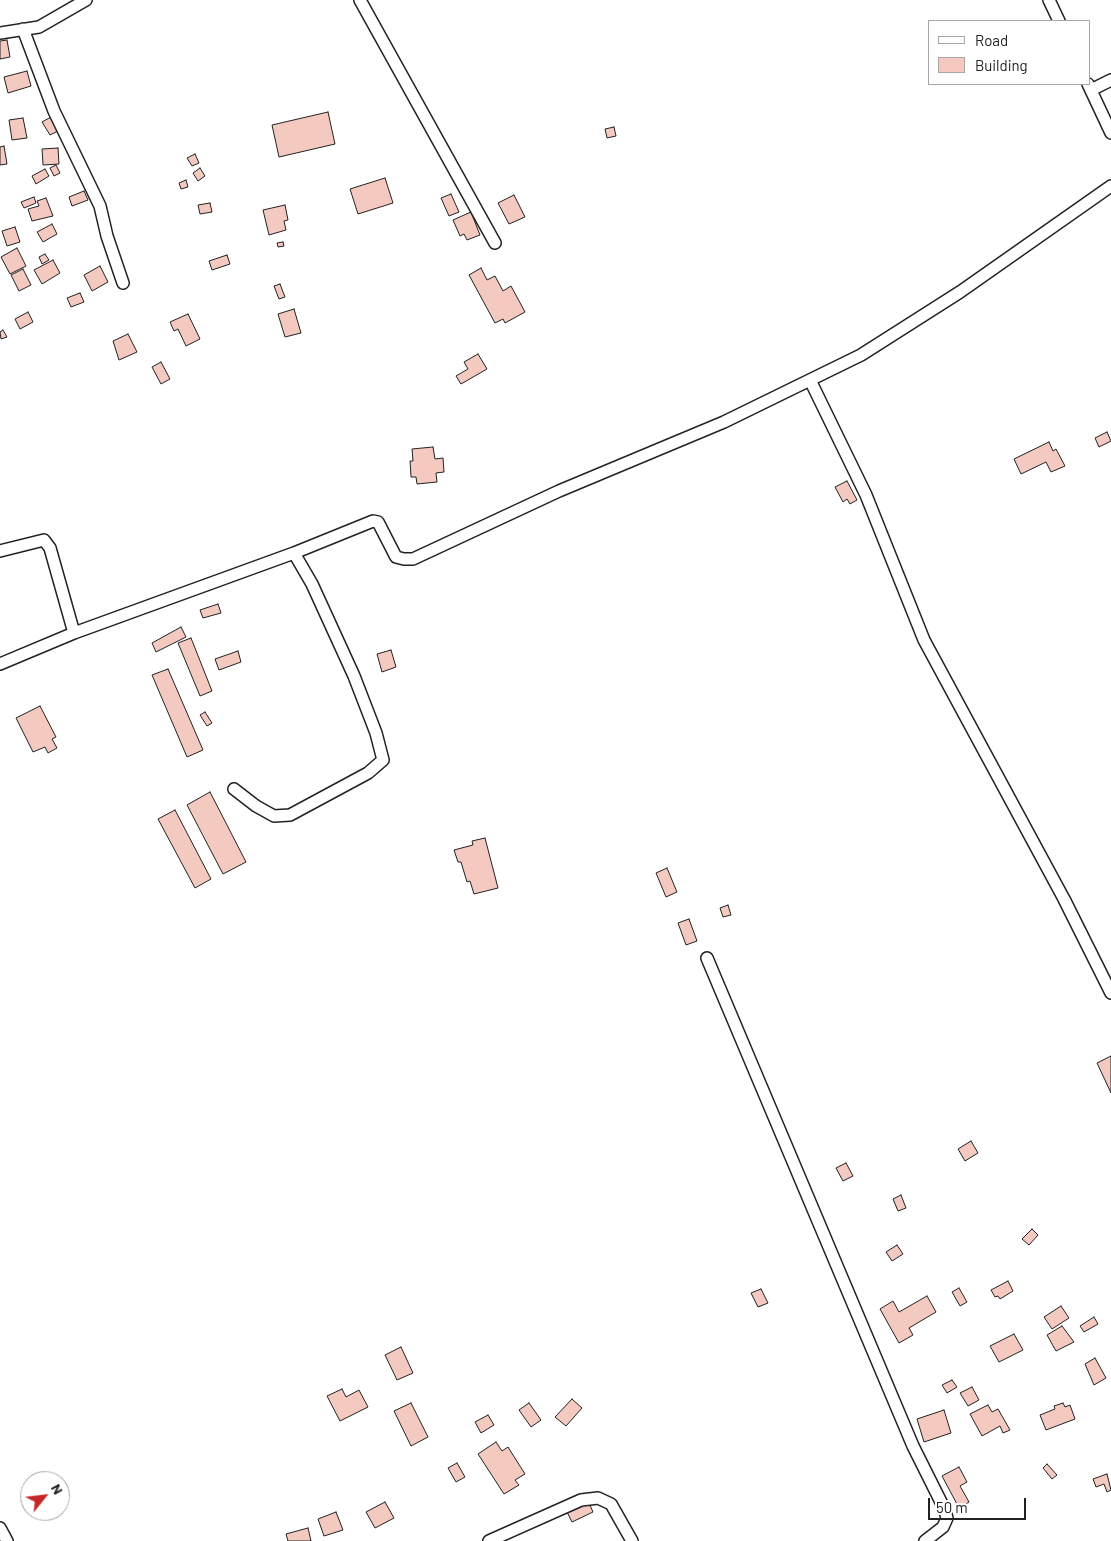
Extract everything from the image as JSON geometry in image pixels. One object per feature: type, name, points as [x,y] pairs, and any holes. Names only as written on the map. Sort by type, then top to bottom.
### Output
[{"type":"street","points":[[0,33],[39,27],[86,0]]},
{"type":"street","points":[[360,0],[495,243]]},
{"type":"street","points":[[1049,0],[1058,20]]},
{"type":"street","points":[[23,29],[54,111],[100,206],[107,236],[124,283]]},
{"type":"street","points":[[1111,80],[1089,87],[1111,133]]},
{"type":"street","points":[[0,664],[74,633],[294,553],[373,520],[378,522],[396,557],[404,560],[413,559],[560,491],[724,422],[861,354],[915,322],[1111,186]]},
{"type":"street","points":[[810,380],[866,495],[924,640],[1064,899],[1111,993]]},
{"type":"street","points":[[0,551],[44,540],[50,548],[74,633]]},
{"type":"street","points":[[234,789],[256,806],[274,816],[290,815],[368,772],[383,760],[376,733],[354,676],[312,584],[294,553]]},
{"type":"street","points":[[707,958],[913,1446],[944,1508],[947,1518],[943,1527],[925,1541]]},
{"type":"street","points":[[489,1541],[581,1500],[598,1498],[611,1504],[632,1541]]},
{"type":"street","points":[[0,1528],[7,1541]]},
{"type":"building","points":[[7,40],[10,57],[0,59],[0,41]]},
{"type":"building","points":[[27,71],[31,86],[8,93],[4,77]]},
{"type":"building","points":[[328,112],[335,144],[279,157],[272,125]]},
{"type":"building","points":[[51,117],[58,131],[50,135],[42,122]]},
{"type":"building","points":[[23,118],[27,138],[12,140],[9,120]]},
{"type":"building","points":[[614,127],[616,136],[607,138],[605,129]]},
{"type":"building","points":[[4,146],[7,164],[0,165],[0,147]]},
{"type":"building","points":[[58,148],[59,164],[43,165],[42,149]]},
{"type":"building","points":[[195,154],[199,163],[192,166],[187,158]]},
{"type":"building","points":[[56,165],[60,173],[54,176],[50,168]]},
{"type":"building","points":[[200,168],[205,176],[198,181],[193,173]]},
{"type":"building","points":[[45,169],[49,176],[36,184],[32,176]]},
{"type":"building","points":[[385,178],[393,203],[358,214],[350,189]]},
{"type":"building","points":[[186,180],[188,187],[181,189],[179,183]]},
{"type":"building","points":[[84,191],[88,200],[72,206],[69,197]]},
{"type":"building","points":[[451,194],[459,212],[449,216],[441,198]]},
{"type":"building","points":[[514,195],[525,217],[509,224],[498,203]]},
{"type":"building","points":[[34,197],[36,203],[24,208],[21,202]]},
{"type":"building","points":[[46,198],[53,216],[32,221],[28,209],[39,206],[37,201]]},
{"type":"building","points":[[210,203],[212,212],[200,214],[198,205]]},
{"type":"building","points":[[285,205],[288,220],[284,221],[286,230],[269,235],[263,210]]},
{"type":"building","points":[[471,212],[480,235],[467,240],[464,234],[460,236],[453,220]]},
{"type":"building","points":[[52,224],[57,234],[43,242],[37,232]]},
{"type":"building","points":[[15,227],[20,242],[7,246],[2,231]]},
{"type":"building","points":[[283,242],[284,246],[278,247],[277,243]]},
{"type":"building","points":[[17,248],[26,266],[10,274],[1,257]]},
{"type":"building","points":[[45,254],[49,260],[42,264],[39,257]]},
{"type":"building","points":[[227,255],[230,264],[212,270],[209,261]]},
{"type":"building","points":[[53,260],[60,273],[42,284],[34,270]]},
{"type":"building","points":[[100,266],[108,282],[92,291],[84,275]]},
{"type":"building","points":[[481,268],[487,280],[495,276],[503,291],[511,286],[525,312],[505,323],[503,319],[495,323],[469,275]]},
{"type":"building","points":[[23,269],[31,285],[19,291],[11,275]]},
{"type":"building","points":[[280,284],[285,297],[279,299],[274,286]]},
{"type":"building","points":[[80,293],[84,302],[71,307],[67,298]]},
{"type":"building","points":[[294,309],[301,333],[285,337],[278,314]]},
{"type":"building","points":[[28,312],[33,322],[20,329],[15,319]]},
{"type":"building","points":[[188,314],[200,339],[186,346],[178,329],[174,331],[170,322]]},
{"type":"building","points":[[3,330],[7,337],[1,339],[0,332]]},
{"type":"building","points":[[128,334],[137,352],[119,360],[113,341]]},
{"type":"building","points":[[478,354],[487,369],[461,384],[456,376],[468,369],[464,362]]},
{"type":"building","points":[[161,362],[170,379],[161,384],[152,367]]},
{"type":"building","points":[[1107,432],[1111,441],[1099,447],[1095,438]]},
{"type":"building","points":[[1049,442],[1053,451],[1056,449],[1065,466],[1051,472],[1046,462],[1021,474],[1014,459]]},
{"type":"building","points":[[433,447],[435,459],[443,458],[444,472],[436,473],[437,482],[417,484],[416,477],[411,477],[410,461],[413,461],[412,449]]},
{"type":"building","points":[[847,481],[857,500],[850,504],[847,499],[843,502],[835,487]]},
{"type":"building","points":[[218,604],[221,613],[203,618],[200,610]]},
{"type":"building","points":[[181,627],[186,637],[156,652],[152,643]]},
{"type":"building","points":[[191,638],[212,691],[200,696],[178,643]]},
{"type":"building","points":[[391,650],[396,667],[382,672],[377,654]]},
{"type":"building","points":[[238,651],[241,662],[219,670],[215,659]]},
{"type":"building","points":[[168,669],[203,750],[187,757],[152,675]]},
{"type":"building","points":[[40,706],[56,737],[52,739],[57,748],[48,753],[45,747],[33,752],[16,718]]},
{"type":"building","points":[[205,712],[212,723],[207,726],[200,715]]},
{"type":"building","points":[[210,792],[246,862],[223,874],[187,805]]},
{"type":"building","points":[[175,810],[211,879],[195,888],[158,819]]},
{"type":"building","points":[[485,838],[498,888],[474,894],[470,881],[467,882],[461,862],[458,862],[454,850],[473,845],[472,841]]},
{"type":"building","points":[[667,868],[677,892],[666,897],[656,873]]},
{"type":"building","points":[[728,905],[731,915],[723,917],[720,908]]},
{"type":"building","points":[[689,919],[697,941],[686,945],[678,923]]},
{"type":"building","points":[[1111,1056],[1111,1093],[1097,1063]]},
{"type":"building","points":[[971,1141],[978,1153],[965,1161],[958,1149]]},
{"type":"building","points":[[846,1163],[853,1176],[843,1181],[836,1168]]},
{"type":"building","points":[[901,1195],[906,1208],[898,1211],[893,1199]]},
{"type":"building","points":[[1032,1229],[1038,1235],[1029,1245],[1022,1239]]},
{"type":"building","points":[[897,1245],[903,1254],[892,1261],[886,1252]]},
{"type":"building","points":[[1008,1281],[1013,1291],[1000,1299],[998,1296],[995,1297],[991,1290]]},
{"type":"building","points":[[959,1288],[967,1302],[960,1306],[952,1292]]},
{"type":"building","points":[[761,1289],[768,1303],[758,1307],[751,1293]]},
{"type":"building","points":[[927,1296],[936,1312],[909,1328],[913,1335],[899,1343],[880,1309],[893,1301],[899,1312]]},
{"type":"building","points":[[1061,1306],[1069,1318],[1052,1329],[1044,1317]]},
{"type":"building","points":[[1094,1317],[1098,1324],[1084,1332],[1080,1326]]},
{"type":"building","points":[[1062,1326],[1074,1342],[1056,1351],[1047,1335]]},
{"type":"building","points":[[1014,1334],[1023,1350],[999,1362],[990,1346]]},
{"type":"building","points":[[401,1347],[413,1373],[397,1380],[385,1355]]},
{"type":"building","points":[[1095,1358],[1106,1378],[1094,1385],[1085,1364]]},
{"type":"building","points":[[952,1380],[957,1387],[947,1393],[942,1385]]},
{"type":"building","points":[[972,1387],[979,1400],[968,1406],[960,1393]]},
{"type":"building","points":[[342,1389],[346,1397],[359,1390],[368,1407],[340,1421],[327,1396]]},
{"type":"building","points":[[572,1399],[582,1408],[566,1426],[555,1417]]},
{"type":"building","points":[[411,1403],[428,1437],[411,1446],[394,1411]]},
{"type":"building","points":[[529,1403],[541,1420],[531,1427],[519,1410]]},
{"type":"building","points":[[1063,1403],[1065,1407],[1070,1405],[1075,1419],[1046,1430],[1040,1415],[1055,1409],[1054,1406]]},
{"type":"building","points":[[988,1405],[992,1412],[998,1409],[1010,1430],[1003,1433],[1000,1426],[982,1436],[970,1414]]},
{"type":"building","points":[[944,1410],[951,1433],[924,1442],[917,1419]]},
{"type":"building","points":[[488,1415],[494,1425],[481,1433],[475,1422]]},
{"type":"building","points":[[496,1442],[502,1451],[508,1447],[525,1474],[515,1480],[519,1485],[504,1494],[478,1454]]},
{"type":"building","points":[[457,1463],[465,1477],[456,1482],[448,1468]]},
{"type":"building","points":[[1047,1464],[1057,1475],[1052,1479],[1043,1468]]},
{"type":"building","points":[[959,1467],[967,1482],[960,1486],[969,1502],[959,1508],[942,1476]]},
{"type":"building","points":[[1107,1474],[1111,1490],[1107,1492],[1104,1484],[1096,1487],[1093,1479]]},
{"type":"building","points":[[385,1502],[394,1518],[375,1528],[366,1512]]},
{"type":"building","points":[[589,1503],[593,1512],[572,1522],[567,1512]]},
{"type":"building","points":[[336,1512],[343,1530],[324,1536],[318,1519]]},
{"type":"building","points":[[308,1528],[311,1541],[288,1541],[286,1534]]}]
